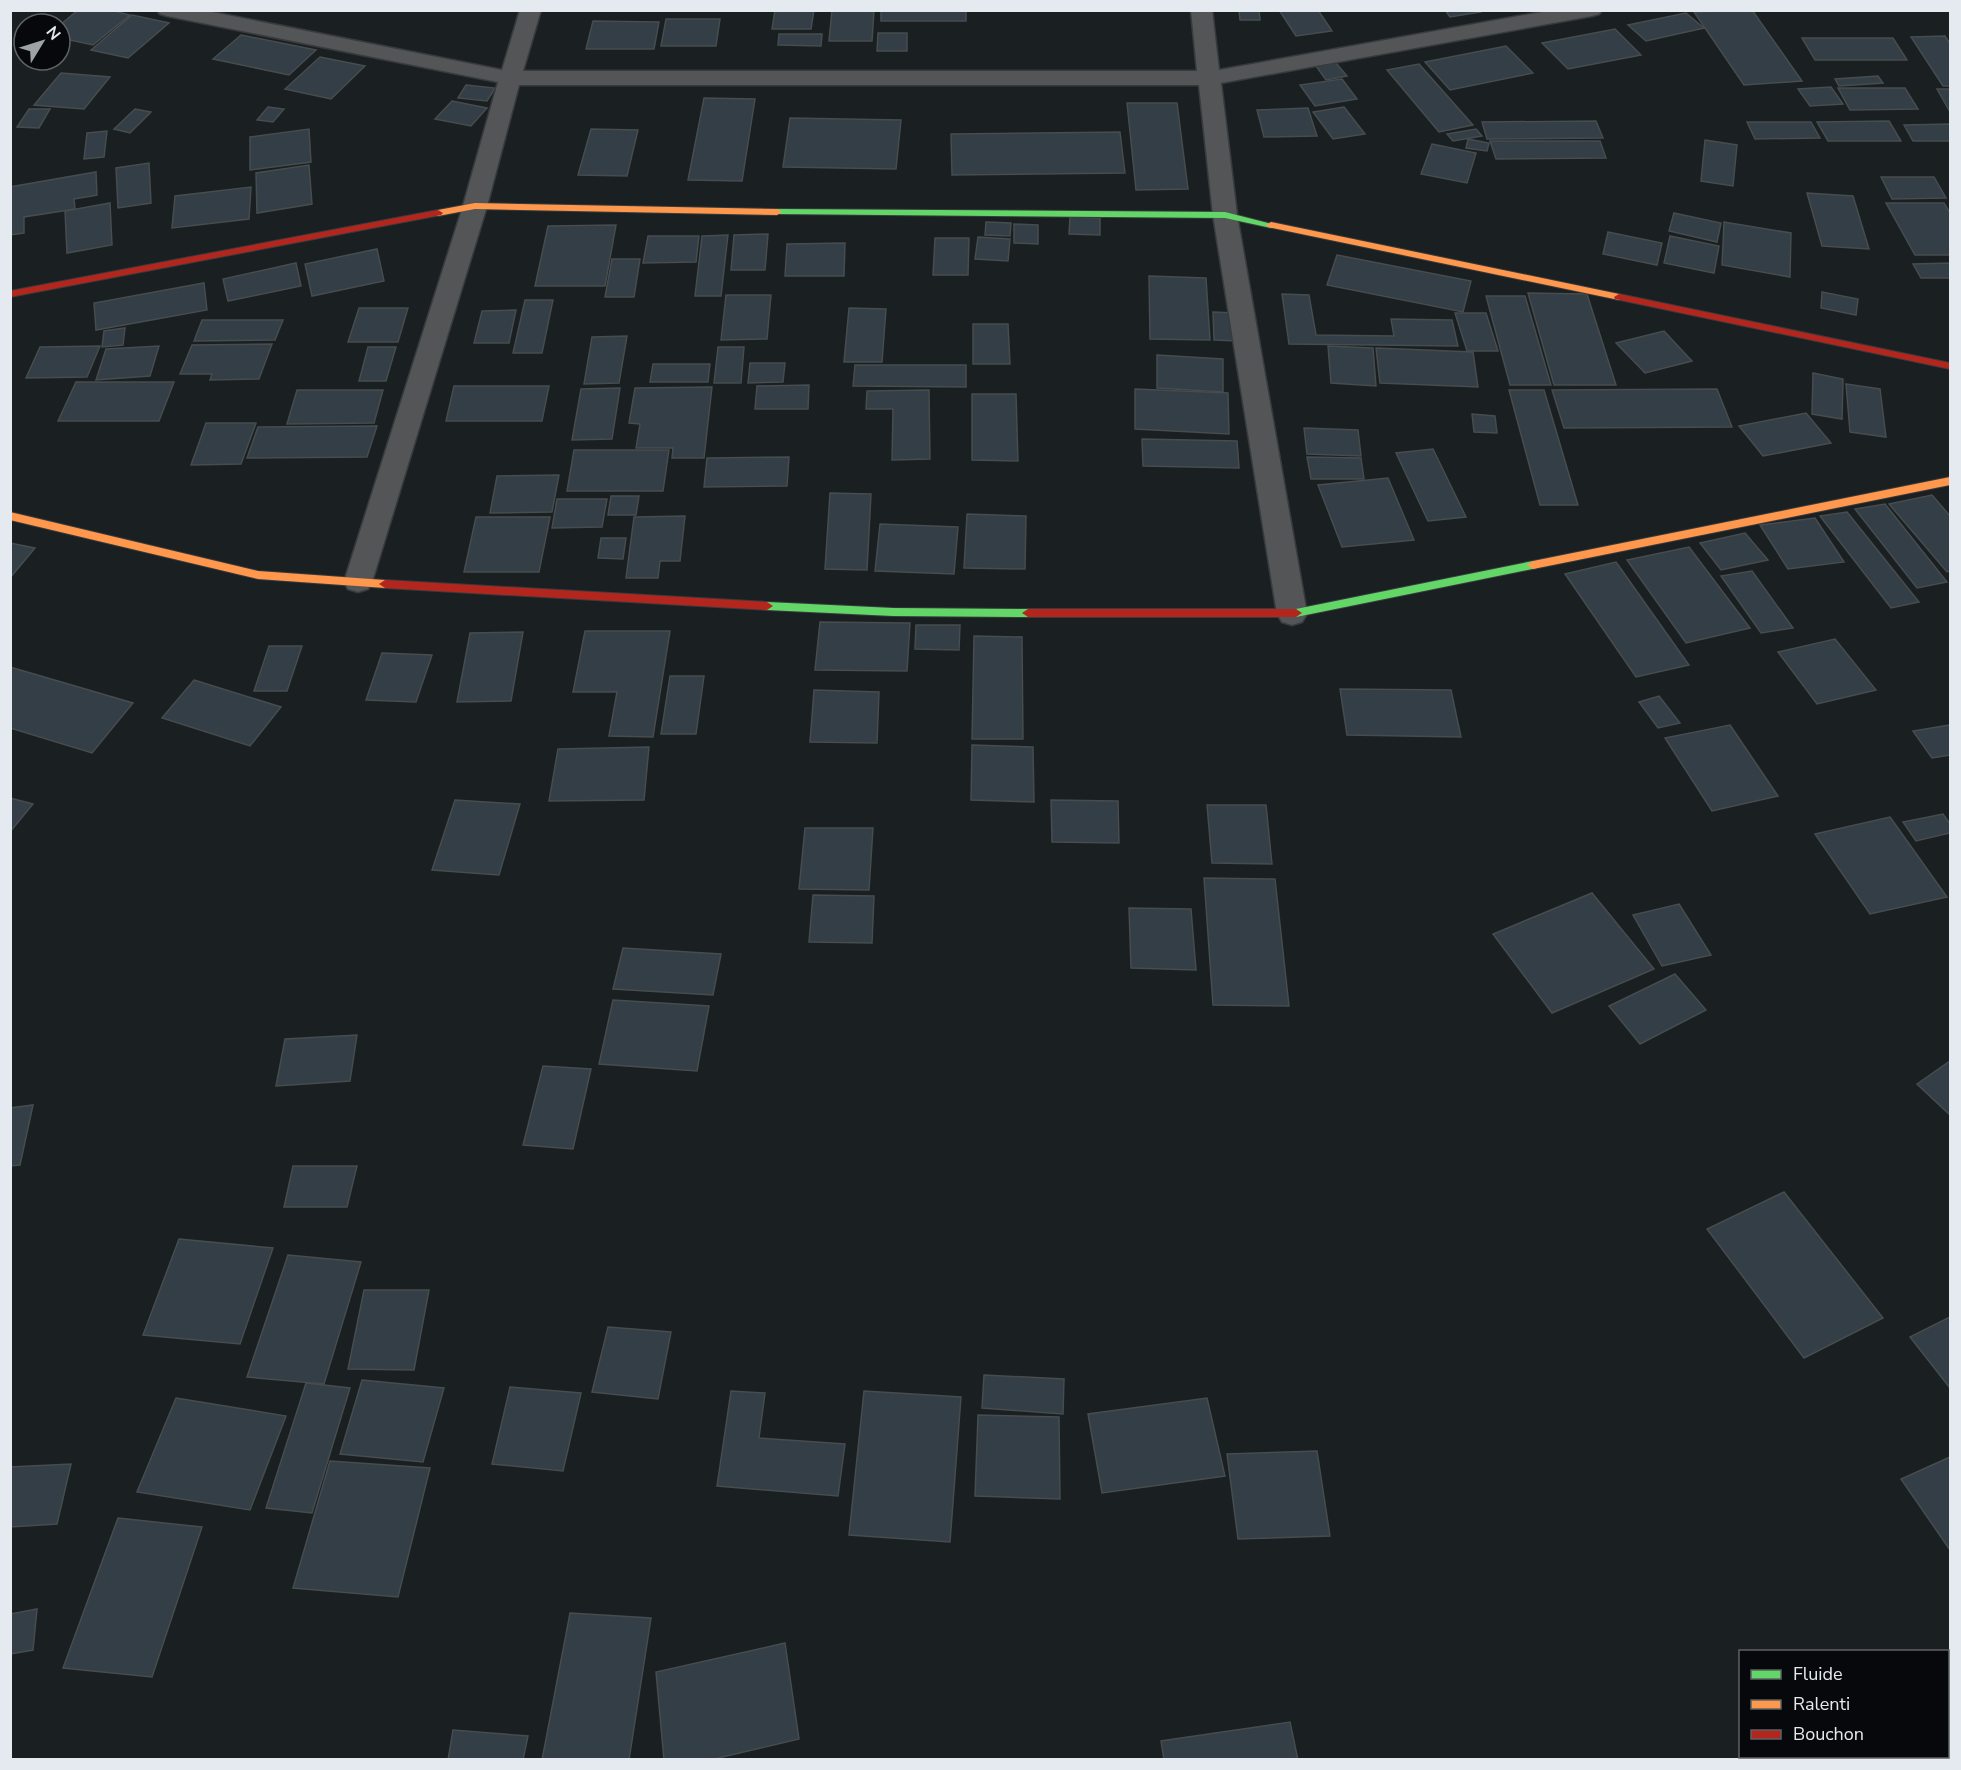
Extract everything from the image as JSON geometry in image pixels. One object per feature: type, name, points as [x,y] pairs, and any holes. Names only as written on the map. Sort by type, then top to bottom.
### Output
[{"type":"street","points":[[167,10],[510,78],[1209,78],[1592,10]]},
{"type":"street","points":[[358,582],[475,206],[531,10]]},
{"type":"street","points":[[1201,10],[1226,215],[1292,614]]},
{"type":"street","points":[[10,294],[475,206],[827,213],[1226,215],[1950,366]]},
{"type":"street","points":[[10,516],[258,574],[358,582],[606,598],[893,612],[1292,614],[1950,481]]},
{"type":"building","points":[[78,10],[110,10],[130,15],[93,45],[72,41],[72,15]]},
{"type":"building","points":[[775,10],[814,10],[811,29],[772,29]]},
{"type":"building","points":[[832,10],[874,10],[872,41],[829,41]]},
{"type":"building","points":[[881,10],[966,10],[966,21],[881,21]]},
{"type":"building","points":[[1239,10],[1259,10],[1260,20],[1240,20]]},
{"type":"building","points":[[1279,10],[1318,10],[1332,31],[1296,36]]},
{"type":"building","points":[[1445,10],[1480,10],[1481,12],[1450,17]]},
{"type":"building","points":[[1752,10],[1802,81],[1744,85],[1694,12]]},
{"type":"building","points":[[1686,13],[1704,28],[1646,41],[1628,25]]},
{"type":"building","points":[[132,15],[169,23],[128,58],[91,50]]},
{"type":"building","points":[[666,19],[720,19],[716,46],[661,46]]},
{"type":"building","points":[[593,21],[659,22],[654,49],[586,49]]},
{"type":"building","points":[[1615,29],[1641,55],[1568,69],[1542,43]]},
{"type":"building","points":[[878,33],[907,33],[907,51],[877,51]]},
{"type":"building","points":[[779,34],[822,34],[821,46],[778,45]]},
{"type":"building","points":[[241,35],[316,50],[289,75],[213,59]]},
{"type":"building","points":[[1945,36],[1950,44],[1950,86],[1943,86],[1911,37]]},
{"type":"building","points":[[1802,38],[1893,38],[1907,60],[1815,60]]},
{"type":"building","points":[[1506,46],[1533,73],[1450,90],[1425,62]]},
{"type":"building","points":[[320,57],[365,66],[331,99],[285,89]]},
{"type":"building","points":[[1336,63],[1347,76],[1326,80],[1316,66]]},
{"type":"building","points":[[1419,64],[1473,125],[1439,132],[1387,70]]},
{"type":"building","points":[[61,73],[110,77],[84,109],[34,105]]},
{"type":"building","points":[[1878,76],[1883,83],[1839,86],[1835,79]]},
{"type":"building","points":[[1342,79],[1357,99],[1315,106],[1300,85]]},
{"type":"building","points":[[466,85],[495,88],[487,101],[458,98]]},
{"type":"building","points":[[1831,87],[1843,104],[1810,106],[1798,89]]},
{"type":"building","points":[[1838,88],[1905,88],[1918,109],[1850,110]]},
{"type":"building","points":[[1937,89],[1950,89],[1950,112]]},
{"type":"building","points":[[704,98],[755,99],[742,181],[688,180]]},
{"type":"building","points":[[452,101],[487,108],[471,126],[435,119]]},
{"type":"building","points":[[1127,103],[1177,103],[1188,189],[1136,190]]},
{"type":"building","points":[[268,107],[284,109],[273,122],[257,120]]},
{"type":"building","points":[[1344,107],[1365,134],[1333,139],[1313,112]]},
{"type":"building","points":[[1308,108],[1317,136],[1264,137],[1257,110]]},
{"type":"building","points":[[29,109],[50,109],[39,128],[17,127]]},
{"type":"building","points":[[135,109],[151,112],[130,133],[114,129]]},
{"type":"building","points":[[790,118],[901,120],[896,169],[783,167]]},
{"type":"building","points":[[1596,121],[1603,138],[1487,139],[1482,122]]},
{"type":"building","points":[[1889,121],[1901,141],[1828,141],[1817,122]]},
{"type":"building","points":[[1747,122],[1811,122],[1820,138],[1755,139]]},
{"type":"building","points":[[1950,124],[1950,141],[1913,141],[1904,125]]},
{"type":"building","points":[[309,129],[311,162],[250,170],[250,137]]},
{"type":"building","points":[[591,129],[638,130],[627,176],[578,175]]},
{"type":"building","points":[[1476,129],[1482,136],[1453,141],[1447,134]]},
{"type":"building","points":[[107,131],[104,157],[84,159],[87,133]]},
{"type":"building","points":[[1120,132],[1125,173],[952,175],[951,134]]},
{"type":"building","points":[[1468,139],[1489,143],[1487,151],[1466,148]]},
{"type":"building","points":[[1705,140],[1737,145],[1733,186],[1701,181]]},
{"type":"building","points":[[1490,141],[1600,141],[1606,158],[1496,159]]},
{"type":"building","points":[[1432,144],[1476,153],[1467,183],[1421,174]]},
{"type":"building","points":[[149,163],[151,203],[118,208],[116,168]]},
{"type":"building","points":[[309,165],[312,204],[257,213],[256,173]]},
{"type":"building","points":[[96,172],[97,195],[74,199],[75,209],[24,217],[24,233],[10,235],[10,187]]},
{"type":"building","points":[[1881,177],[1934,177],[1946,198],[1892,199]]},
{"type":"building","points":[[251,187],[249,219],[172,228],[175,196]]},
{"type":"building","points":[[1807,193],[1853,196],[1869,249],[1822,246]]},
{"type":"building","points":[[110,203],[112,245],[67,253],[65,211]]},
{"type":"building","points":[[1886,203],[1944,203],[1950,213],[1950,255],[1915,255]]},
{"type":"building","points":[[1674,213],[1721,223],[1717,242],[1669,231]]},
{"type":"building","points":[[1070,217],[1100,218],[1100,235],[1069,234]]},
{"type":"building","points":[[986,222],[1011,223],[1010,236],[985,235]]},
{"type":"building","points":[[1724,222],[1791,233],[1790,277],[1722,265]]},
{"type":"building","points":[[1014,224],[1038,225],[1038,244],[1014,243]]},
{"type":"building","points":[[616,225],[605,286],[535,286],[548,226]]},
{"type":"building","points":[[1608,232],[1662,243],[1657,265],[1603,254]]},
{"type":"building","points":[[768,234],[765,270],[731,270],[734,235]]},
{"type":"building","points":[[728,235],[721,296],[695,296],[702,236]]},
{"type":"building","points":[[648,236],[699,236],[696,262],[643,263]]},
{"type":"building","points":[[1670,236],[1719,246],[1714,273],[1664,263]]},
{"type":"building","points":[[978,237],[1010,239],[1008,261],[975,259]]},
{"type":"building","points":[[935,238],[969,238],[968,275],[933,275]]},
{"type":"building","points":[[845,243],[844,276],[785,276],[787,244]]},
{"type":"building","points":[[377,249],[384,281],[312,296],[305,264]]},
{"type":"building","points":[[1337,255],[1471,281],[1463,312],[1327,285]]},
{"type":"building","points":[[612,259],[640,259],[634,297],[605,297]]},
{"type":"building","points":[[296,263],[301,286],[228,301],[223,279]]},
{"type":"building","points":[[1950,263],[1950,278],[1921,278],[1913,264]]},
{"type":"building","points":[[1149,276],[1206,278],[1210,340],[1150,339]]},
{"type":"building","points":[[204,283],[207,310],[96,330],[94,303]]},
{"type":"building","points":[[1822,292],[1858,299],[1856,315],[1821,308]]},
{"type":"building","points":[[1528,293],[1587,294],[1616,385],[1554,385]]},
{"type":"building","points":[[1282,294],[1309,295],[1316,335],[1394,336],[1391,319],[1452,320],[1458,346],[1289,344]]},
{"type":"building","points":[[726,295],[771,295],[767,339],[721,340]]},
{"type":"building","points":[[1486,296],[1525,296],[1551,385],[1510,385]]},
{"type":"building","points":[[525,300],[553,300],[542,353],[513,353]]},
{"type":"building","points":[[359,308],[408,308],[398,342],[348,342]]},
{"type":"building","points":[[849,308],[886,309],[882,362],[844,362]]},
{"type":"building","points":[[516,310],[509,343],[474,343],[482,311]]},
{"type":"building","points":[[1213,312],[1235,313],[1237,341],[1214,340]]},
{"type":"building","points":[[1455,313],[1486,313],[1498,351],[1467,351]]},
{"type":"building","points":[[202,320],[283,320],[275,340],[194,341]]},
{"type":"building","points":[[973,324],[1008,324],[1010,364],[973,364]]},
{"type":"building","points":[[125,328],[123,345],[102,347],[104,331]]},
{"type":"building","points":[[1664,331],[1692,361],[1645,373],[1616,343]]},
{"type":"building","points":[[627,336],[619,383],[584,384],[592,337]]},
{"type":"building","points":[[272,344],[259,379],[210,380],[212,374],[180,374],[192,345]]},
{"type":"building","points":[[100,346],[87,377],[26,378],[40,347]]},
{"type":"building","points":[[159,346],[150,376],[96,380],[106,349]]},
{"type":"building","points":[[1328,346],[1373,348],[1376,386],[1331,383]]},
{"type":"building","points":[[368,347],[396,347],[386,381],[359,381]]},
{"type":"building","points":[[718,347],[744,347],[741,383],[714,383]]},
{"type":"building","points":[[1376,348],[1473,352],[1478,387],[1380,383]]},
{"type":"building","points":[[1157,355],[1223,359],[1223,392],[1157,388]]},
{"type":"building","points":[[750,363],[785,363],[783,382],[748,383]]},
{"type":"building","points":[[653,364],[710,364],[708,382],[650,382]]},
{"type":"building","points":[[855,365],[966,365],[966,387],[853,386]]},
{"type":"building","points":[[1813,373],[1843,379],[1842,419],[1812,414]]},
{"type":"building","points":[[76,382],[174,382],[159,421],[58,421]]},
{"type":"building","points":[[1846,384],[1880,389],[1886,437],[1850,432]]},
{"type":"building","points":[[809,385],[808,409],[755,409],[757,386]]},
{"type":"building","points":[[454,386],[549,386],[542,421],[446,421]]},
{"type":"building","points":[[712,387],[704,458],[672,458],[673,448],[636,448],[640,424],[629,423],[635,388]]},
{"type":"building","points":[[620,388],[612,439],[572,440],[581,389]]},
{"type":"building","points":[[1135,389],[1228,393],[1229,434],[1135,429]]},
{"type":"building","points":[[1717,389],[1732,427],[1564,428],[1552,390]]},
{"type":"building","points":[[297,390],[383,390],[374,423],[287,424]]},
{"type":"building","points":[[929,390],[930,459],[892,460],[893,409],[866,409],[867,391]]},
{"type":"building","points":[[1509,390],[1544,390],[1578,505],[1540,505]]},
{"type":"building","points":[[972,394],[1016,394],[1018,461],[972,460]]},
{"type":"building","points":[[1806,413],[1831,443],[1763,456],[1739,426]]},
{"type":"building","points":[[1472,414],[1495,416],[1497,433],[1474,432]]},
{"type":"building","points":[[206,423],[256,423],[241,464],[191,465]]},
{"type":"building","points":[[377,426],[367,457],[247,458],[258,427]]},
{"type":"building","points":[[1304,428],[1358,430],[1361,456],[1307,454]]},
{"type":"building","points":[[1142,439],[1237,441],[1239,468],[1143,466]]},
{"type":"building","points":[[1433,449],[1466,517],[1428,521],[1396,453]]},
{"type":"building","points":[[574,450],[669,450],[663,491],[567,491]]},
{"type":"building","points":[[789,457],[787,486],[704,487],[707,458]]},
{"type":"building","points":[[1307,457],[1361,458],[1364,479],[1311,479]]},
{"type":"building","points":[[559,475],[552,512],[490,513],[497,476]]},
{"type":"building","points":[[1388,478],[1414,540],[1342,547],[1318,485]]},
{"type":"building","points":[[830,493],[871,494],[867,570],[825,569]]},
{"type":"building","points":[[1932,495],[1950,516],[1950,571],[1947,572],[1889,504]]},
{"type":"building","points":[[611,496],[639,496],[636,515],[608,515]]},
{"type":"building","points":[[557,499],[607,499],[602,527],[552,528]]},
{"type":"building","points":[[1885,504],[1947,582],[1917,588],[1855,509]]},
{"type":"building","points":[[1847,512],[1919,602],[1891,608],[1820,516]]},
{"type":"building","points":[[967,514],[1026,516],[1025,569],[964,568]]},
{"type":"building","points":[[685,516],[680,561],[660,561],[658,578],[626,578],[634,517]]},
{"type":"building","points":[[476,517],[550,517],[539,572],[464,572]]},
{"type":"building","points":[[1815,518],[1844,562],[1788,569],[1760,525]]},
{"type":"building","points":[[880,524],[958,527],[954,574],[875,571]]},
{"type":"building","points":[[1745,533],[1768,560],[1721,570],[1700,543]]},
{"type":"building","points":[[601,538],[626,538],[623,559],[598,558]]},
{"type":"building","points":[[10,543],[35,548],[10,578]]},
{"type":"building","points":[[1689,547],[1750,628],[1686,643],[1627,560]]},
{"type":"building","points":[[1616,562],[1689,665],[1636,677],[1565,574]]},
{"type":"building","points":[[1752,571],[1793,628],[1761,633],[1721,576]]},
{"type":"building","points":[[820,622],[910,623],[907,671],[815,670]]},
{"type":"building","points":[[916,625],[960,625],[959,650],[915,649]]},
{"type":"building","points":[[585,631],[670,631],[653,737],[609,736],[617,692],[573,692]]},
{"type":"building","points":[[523,632],[511,701],[457,702],[470,633]]},
{"type":"building","points":[[974,636],[1022,637],[1023,739],[972,739]]},
{"type":"building","points":[[1835,639],[1876,690],[1817,704],[1778,652]]},
{"type":"building","points":[[269,646],[302,646],[287,691],[254,691]]},
{"type":"building","points":[[382,653],[432,655],[416,702],[366,700]]},
{"type":"building","points":[[10,667],[133,703],[92,753],[10,728]]},
{"type":"building","points":[[670,676],[704,676],[696,734],[661,734]]},
{"type":"building","points":[[194,680],[281,707],[250,746],[162,718]]},
{"type":"building","points":[[1340,689],[1451,690],[1461,737],[1347,735]]},
{"type":"building","points":[[814,690],[879,692],[877,743],[810,742]]},
{"type":"building","points":[[1659,696],[1680,723],[1658,728],[1639,702]]},
{"type":"building","points":[[1730,725],[1778,796],[1712,811],[1665,738]]},
{"type":"building","points":[[1950,725],[1950,755],[1932,758],[1913,731]]},
{"type":"building","points":[[972,745],[1033,747],[1034,802],[971,800]]},
{"type":"building","points":[[649,747],[644,800],[549,801],[558,749]]},
{"type":"building","points":[[10,798],[33,804],[10,832]]},
{"type":"building","points":[[455,800],[520,804],[499,875],[432,870]]},
{"type":"building","points":[[1051,800],[1118,801],[1119,843],[1052,842]]},
{"type":"building","points":[[1207,805],[1266,805],[1272,864],[1212,863]]},
{"type":"building","points":[[1943,814],[1950,824],[1950,833],[1916,841],[1903,822]]},
{"type":"building","points":[[1890,817],[1947,897],[1870,914],[1815,834]]},
{"type":"building","points":[[805,828],[873,828],[869,890],[799,889]]},
{"type":"building","points":[[1204,878],[1275,879],[1289,1006],[1213,1005]]},
{"type":"building","points":[[1592,893],[1654,969],[1552,1013],[1493,934]]},
{"type":"building","points":[[813,895],[874,896],[872,943],[809,942]]},
{"type":"building","points":[[1679,904],[1711,955],[1662,966],[1633,915]]},
{"type":"building","points":[[1129,908],[1191,909],[1196,970],[1131,968]]},
{"type":"building","points":[[623,948],[721,954],[713,995],[613,989]]},
{"type":"building","points":[[1675,974],[1706,1010],[1640,1044],[1609,1006]]},
{"type":"building","points":[[613,1000],[709,1006],[697,1071],[599,1064]]},
{"type":"building","points":[[357,1035],[350,1081],[276,1086],[285,1039]]},
{"type":"building","points":[[1950,1061],[1950,1115],[1917,1084]]},
{"type":"building","points":[[543,1066],[591,1069],[573,1149],[523,1145]]},
{"type":"building","points":[[33,1105],[20,1165],[10,1166],[10,1108]]},
{"type":"building","points":[[293,1166],[357,1166],[347,1207],[284,1207]]},
{"type":"building","points":[[1784,1192],[1883,1318],[1804,1358],[1707,1229]]},
{"type":"building","points":[[179,1239],[273,1248],[240,1344],[143,1335]]},
{"type":"building","points":[[288,1255],[361,1262],[324,1384],[247,1377]]},
{"type":"building","points":[[364,1290],[429,1290],[414,1370],[348,1369]]},
{"type":"building","points":[[1950,1317],[1950,1388],[1910,1337]]},
{"type":"building","points":[[608,1327],[671,1332],[658,1399],[592,1392]]},
{"type":"building","points":[[984,1375],[1064,1379],[1063,1414],[982,1408]]},
{"type":"building","points":[[362,1380],[444,1388],[423,1462],[340,1454]]},
{"type":"building","points":[[306,1383],[350,1388],[312,1513],[266,1508]]},
{"type":"building","points":[[510,1387],[581,1393],[563,1471],[492,1464]]},
{"type":"building","points":[[731,1391],[765,1393],[759,1438],[845,1444],[838,1496],[717,1486]]},
{"type":"building","points":[[864,1391],[961,1397],[950,1542],[849,1535]]},
{"type":"building","points":[[176,1398],[286,1416],[250,1510],[137,1492]]},
{"type":"building","points":[[1207,1398],[1225,1476],[1102,1493],[1088,1414]]},
{"type":"building","points":[[978,1415],[1059,1417],[1060,1499],[975,1496]]},
{"type":"building","points":[[1317,1451],[1330,1536],[1238,1539],[1227,1454]]},
{"type":"building","points":[[1950,1457],[1950,1550],[1901,1479]]},
{"type":"building","points":[[330,1461],[430,1468],[398,1597],[293,1588]]},
{"type":"building","points":[[71,1464],[57,1524],[10,1527],[10,1467]]},
{"type":"building","points":[[118,1518],[202,1527],[152,1677],[63,1668]]},
{"type":"building","points":[[37,1609],[33,1650],[10,1654],[10,1614]]},
{"type":"building","points":[[570,1613],[651,1618],[629,1760],[542,1760]]},
{"type":"building","points":[[785,1643],[799,1739],[710,1760],[664,1760],[656,1672]]},
{"type":"building","points":[[1290,1722],[1298,1760],[1164,1760],[1161,1741]]},
{"type":"building","points":[[453,1730],[528,1736],[523,1760],[448,1760]]},
{"type":"traffic: fast","points":[[777,212],[1225,215],[1271,225]]},
{"type":"traffic: fast","points":[[1296,613],[1533,565]]},
{"type":"traffic: fast","points":[[767,606],[893,612],[1028,613]]},
{"type":"traffic: slow","points":[[438,213],[475,206],[777,212]]},
{"type":"traffic: slow","points":[[1271,225],[1619,297]]},
{"type":"traffic: slow","points":[[1533,565],[1950,481]]},
{"type":"traffic: slow","points":[[10,516],[258,575],[385,584]]},
{"type":"traffic: jam","points":[[10,294],[438,213]]},
{"type":"traffic: jam","points":[[1619,297],[1950,366]]},
{"type":"traffic: jam","points":[[385,584],[767,606]]},
{"type":"traffic: jam","points":[[1028,613],[1296,613]]}]
